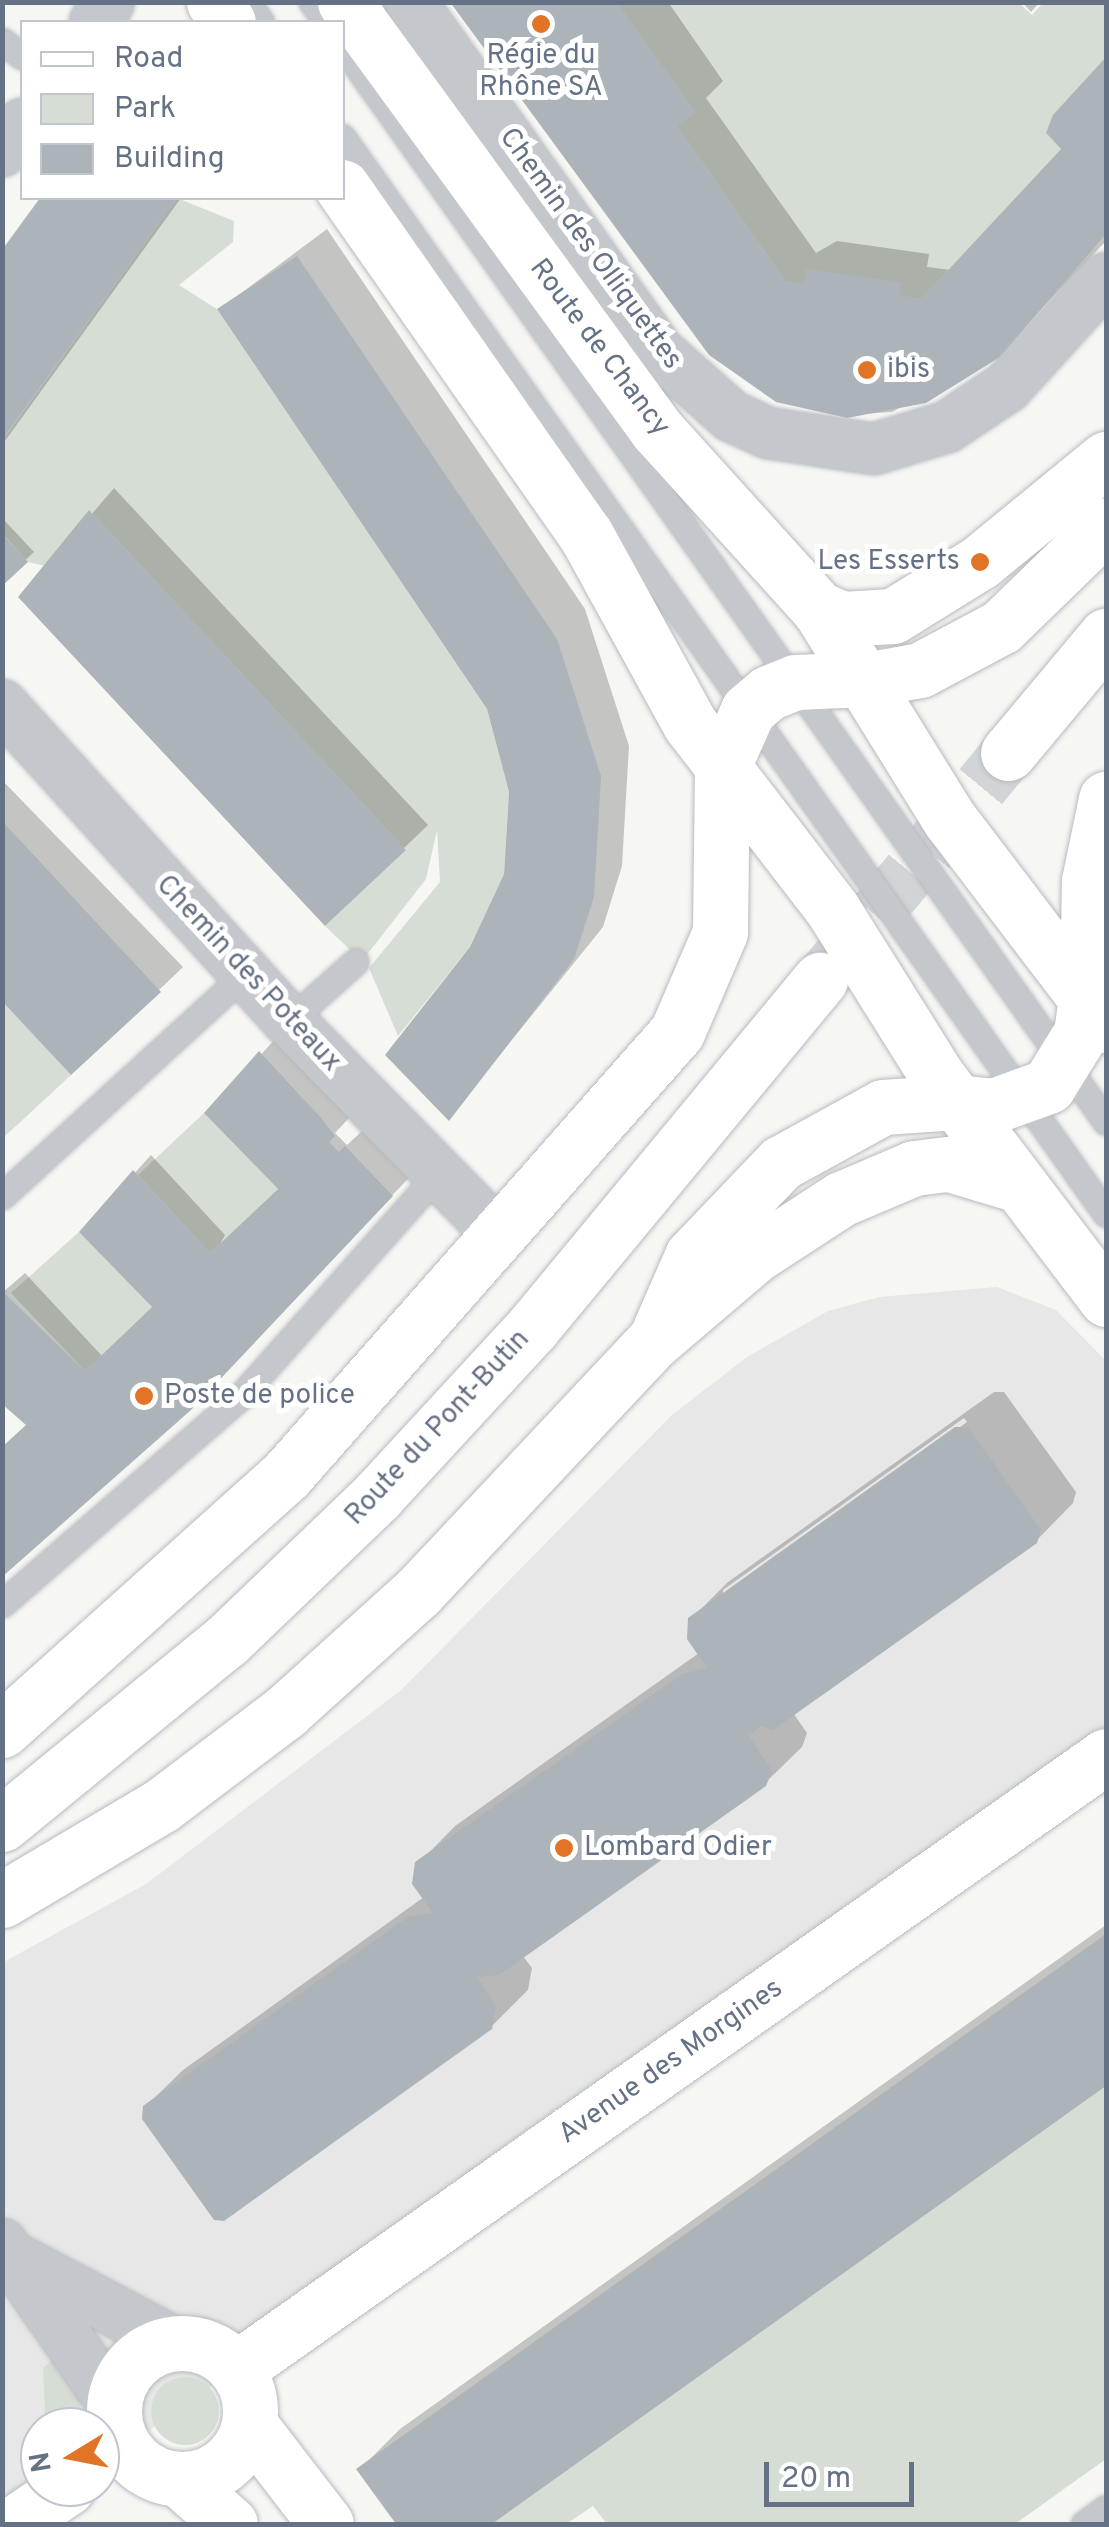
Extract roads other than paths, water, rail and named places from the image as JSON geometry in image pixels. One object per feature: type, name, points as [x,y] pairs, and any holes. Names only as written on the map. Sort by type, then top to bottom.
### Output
[{"type":"main road","name":"Route de Chancy","points":[[344,2],[657,430],[845,645],[950,820],[1097,1008]]},
{"type":"main road","points":[[345,191],[586,535],[722,768],[833,910],[966,1114],[1106,1299]]},
{"type":"main road","points":[[8,1714],[286,1474],[500,1236],[695,1004],[726,898],[722,768],[748,710],[845,645],[867,621],[894,616],[980,562],[1106,459]]},
{"type":"main road","points":[[845,645],[920,670],[1000,627],[1106,525]]},
{"type":"main road","points":[[1008,753],[1106,636]]},
{"type":"main road","points":[[654,1340],[692,1256],[781,1163],[883,1107],[966,1114],[1024,1099],[1068,1066],[1097,1008],[1089,881],[1106,799]]},
{"type":"main road","name":"Route du Pont-Butin","points":[[2,1824],[227,1640],[378,1495],[532,1328],[820,980]]},
{"type":"main road","points":[[2,1900],[162,1805],[285,1712],[418,1592],[654,1340],[754,1255],[882,1178],[950,1164],[1019,1185]]},
{"type":"main road","name":"Avenue des Morgines","points":[[236,2369],[1106,1756]]},
{"type":"main road","points":[[120,2409],[133,2363],[174,2343],[198,2344],[236,2369],[249,2424],[326,2524]]},
{"type":"main road","points":[[179,2480],[224,2464],[249,2424]]},
{"type":"main road","points":[[120,2445],[157,2475],[179,2480],[230,2524]]},
{"type":"main road","points":[[14,2524],[39,2507]]},
{"type":"street","name":"Chemin des Olliquettes","points":[[411,2],[658,352],[731,416],[768,433],[874,449],[948,427],[1007,387],[1106,278]]},
{"type":"street","points":[[2,151],[20,127]]},
{"type":"street","name":"Chemin des Poteaux","points":[[2,705],[289,1021],[436,1176],[500,1236]]},
{"type":"street","points":[[11,2252],[174,2343]]},
{"type":"street","points":[[11,2252],[95,2407]]},
{"type":"lane","points":[[345,49],[1106,1122]]},
{"type":"lane","points":[[345,141],[1106,1214]]},
{"type":"lane","points":[[289,1021],[355,962]]},
{"type":"lane","points":[[2,1196],[246,973]]},
{"type":"lane","points":[[882,1178],[966,1114]]},
{"type":"lane","points":[[2,1604],[240,1397],[436,1176]]},
{"type":"lane","points":[[1084,2524],[1106,2508]]},
{"type":"tunnel","points":[[822,978],[1008,753]]},
{"type":"place","name":"Régie du Rhône SA","points":[[541,24]]},
{"type":"place","name":"ibis","points":[[867,370]]},
{"type":"place","name":"Les Esserts","points":[[980,562]]},
{"type":"place","name":"Poste de police","points":[[144,1396]]},
{"type":"place","name":"Lombard Odier","points":[[564,1848]]}]
